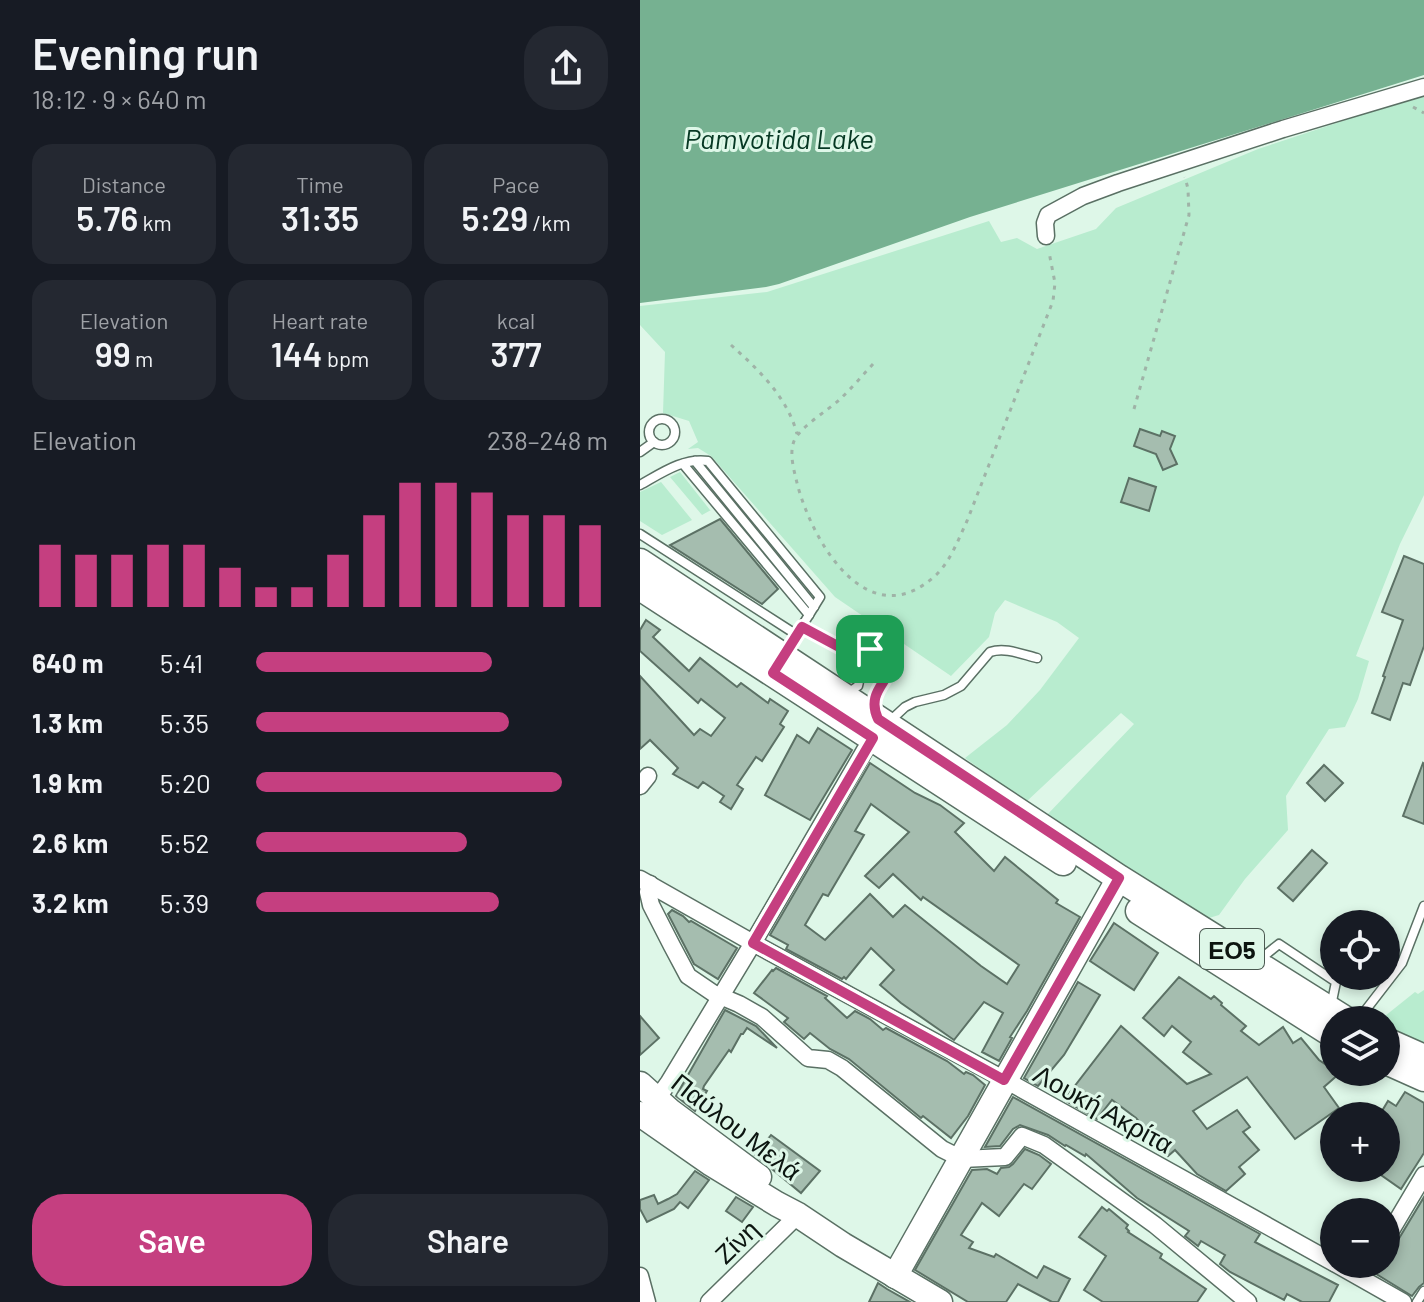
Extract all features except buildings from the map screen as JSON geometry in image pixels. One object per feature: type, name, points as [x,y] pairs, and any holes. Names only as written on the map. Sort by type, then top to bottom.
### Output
[{"type":"main road","name":"ΕΟ5","points":[[644,582],[788,648],[879,727]]},
{"type":"main road","name":"ΕΟ5","points":[[788,648],[879,727],[1115,885],[1320,1012]]},
{"type":"main road","name":"ΕΟ5","points":[[1115,885],[1255,963],[1320,1010]]},
{"type":"main road","points":[[1400,1047],[1424,1058]]},
{"type":"main road","points":[[1400,1067],[1424,1078]]},
{"type":"street","points":[[1046,236],[1048,215],[1106,187],[1424,87]]},
{"type":"street","points":[[644,1107],[721,996],[879,727]]},
{"type":"street","points":[[645,882],[651,905],[685,971],[707,990],[762,1017],[808,1058],[828,1060],[842,1068],[942,1149],[962,1159],[1005,1157],[1022,1136],[1044,1145],[1155,1225],[1248,1302]]},
{"type":"street","name":"Λουκή Ακρίτα","points":[[645,882],[1320,1255]]},
{"type":"street","points":[[895,1276],[1115,885]]},
{"type":"street","name":"Παύλου Μελά","points":[[644,1107],[717,1168],[940,1302]]},
{"type":"street","points":[[1400,1215],[1424,1175]]},
{"type":"street","name":"Ζίνη","points":[[709,1302],[798,1215]]},
{"type":"street","points":[[640,1276],[647,1302]]},
{"type":"street","name":"Λουκή Ακρίτα","points":[[1374,1278],[1403,1302]]},
{"type":"lane","points":[[640,452],[654,442]]},
{"type":"lane","points":[[640,485],[683,464],[708,461],[820,597],[788,648],[640,534]]},
{"type":"lane","points":[[683,464],[812,611]]},
{"type":"lane","points":[[840,693],[858,686],[858,657],[864,651],[882,651],[888,658],[890,668],[874,699],[879,727],[905,707],[944,695],[961,686],[994,650],[1002,649],[1037,658]]},
{"type":"lane","points":[[1369,1006],[1402,963],[1424,906]]},
{"type":"lane","points":[[1417,1302],[1424,1291]]},
{"type":"path","points":[[1134,409],[1189,215],[1188,189],[1181,162]]},
{"type":"path","points":[[873,364],[839,399],[797,434],[792,457],[801,501],[818,537],[852,581],[889,595],[911,592],[938,572],[967,521],[1053,301],[1055,283],[1046,236]]},
{"type":"path","points":[[731,345],[756,367],[775,391],[794,422],[797,434]]},
{"type":"path","points":[[788,648],[858,657]]},
{"type":"shaded area","points":[[1424,97],[1424,495],[1400,544],[1356,656],[1369,661],[1358,699],[1345,727],[1329,729],[1286,796],[1288,830],[1245,879],[1219,915],[1209,918],[1046,816],[1134,724],[1121,713],[1026,802],[965,758],[1007,725],[1040,690],[1079,638],[1057,622],[1005,600],[995,613],[989,637],[951,676],[835,597],[711,456],[698,448],[688,449],[698,442],[689,421],[663,413],[665,352],[640,325],[640,306],[767,292],[989,221],[1001,242],[1017,238],[1037,249],[1096,229],[1116,208],[1258,149]]},
{"type":"shaded area","points":[[680,472],[711,510],[702,515],[670,477]]},
{"type":"shaded area","points":[[661,482],[692,520],[662,535],[640,521],[640,492]]},
{"type":"shaded area","points":[[1424,990],[1424,1052],[1400,1041],[1400,1006],[1398,1006],[1415,992],[1418,994]]},
{"type":"water","name":"Pamvotida Lake","points":[[640,0],[1424,0],[1424,75],[970,217],[779,284],[640,303]]},
{"type":"route","points":[[802,627],[858,657],[870,649],[882,651],[890,665],[888,675],[874,699],[878,719],[1119,878],[1004,1080],[753,943],[873,738],[773,673],[802,627]]}]
